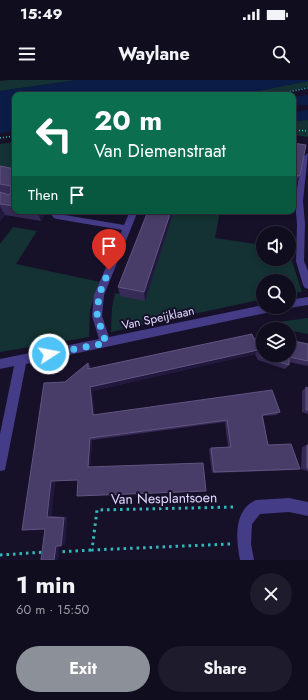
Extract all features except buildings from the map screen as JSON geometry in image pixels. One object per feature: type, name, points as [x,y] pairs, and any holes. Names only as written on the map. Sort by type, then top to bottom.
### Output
[{"type":"street","points":[[308,155],[305,158],[296,200],[301,224],[300,261],[308,286]]},
{"type":"street","points":[[55,214],[57,216],[126,228]]},
{"type":"street","points":[[106,343],[97,316],[99,295],[133,214]]},
{"type":"street","points":[[296,303],[308,302]]},
{"type":"street","name":"Van Speijklaan","points":[[0,364],[256,311]]},
{"type":"street","points":[[0,465],[21,360]]},
{"type":"street","points":[[247,560],[244,544],[245,522],[256,507],[289,505],[308,509]]},
{"type":"path","points":[[287,92],[308,88]]},
{"type":"path","points":[[296,130],[308,131]]},
{"type":"path","points":[[0,138],[12,136]]},
{"type":"path","name":"Van Nesplantsoen","points":[[92,550],[97,510],[256,507]]},
{"type":"path","points":[[0,555],[244,544]]},
{"type":"green space","points":[[77,80],[0,91],[0,81]]},
{"type":"green space","points":[[308,81],[308,87],[285,92],[253,92]]},
{"type":"green space","points":[[308,120],[308,137],[296,135],[296,121]]},
{"type":"green space","points":[[12,142],[12,182],[0,180],[0,144]]},
{"type":"green space","points":[[169,214],[219,214],[215,238],[256,244],[256,266],[294,266],[302,292],[296,292],[296,274],[256,274],[256,301],[111,332],[112,308],[115,293],[141,299]]},
{"type":"green space","points":[[13,227],[37,231],[16,264],[100,282],[90,310],[89,337],[0,352],[0,244]]},
{"type":"green space","points":[[308,318],[308,334],[296,332],[296,322],[278,322]]},
{"type":"water","points":[[77,80],[308,80],[253,92],[12,92],[12,131],[0,133],[0,91]]},
{"type":"water","points":[[308,95],[308,105],[296,106],[296,97]]},
{"type":"water","points":[[308,110],[308,120],[296,121],[296,112]]},
{"type":"route","points":[[49,354],[106,343],[97,316],[99,295],[109,270]]}]
